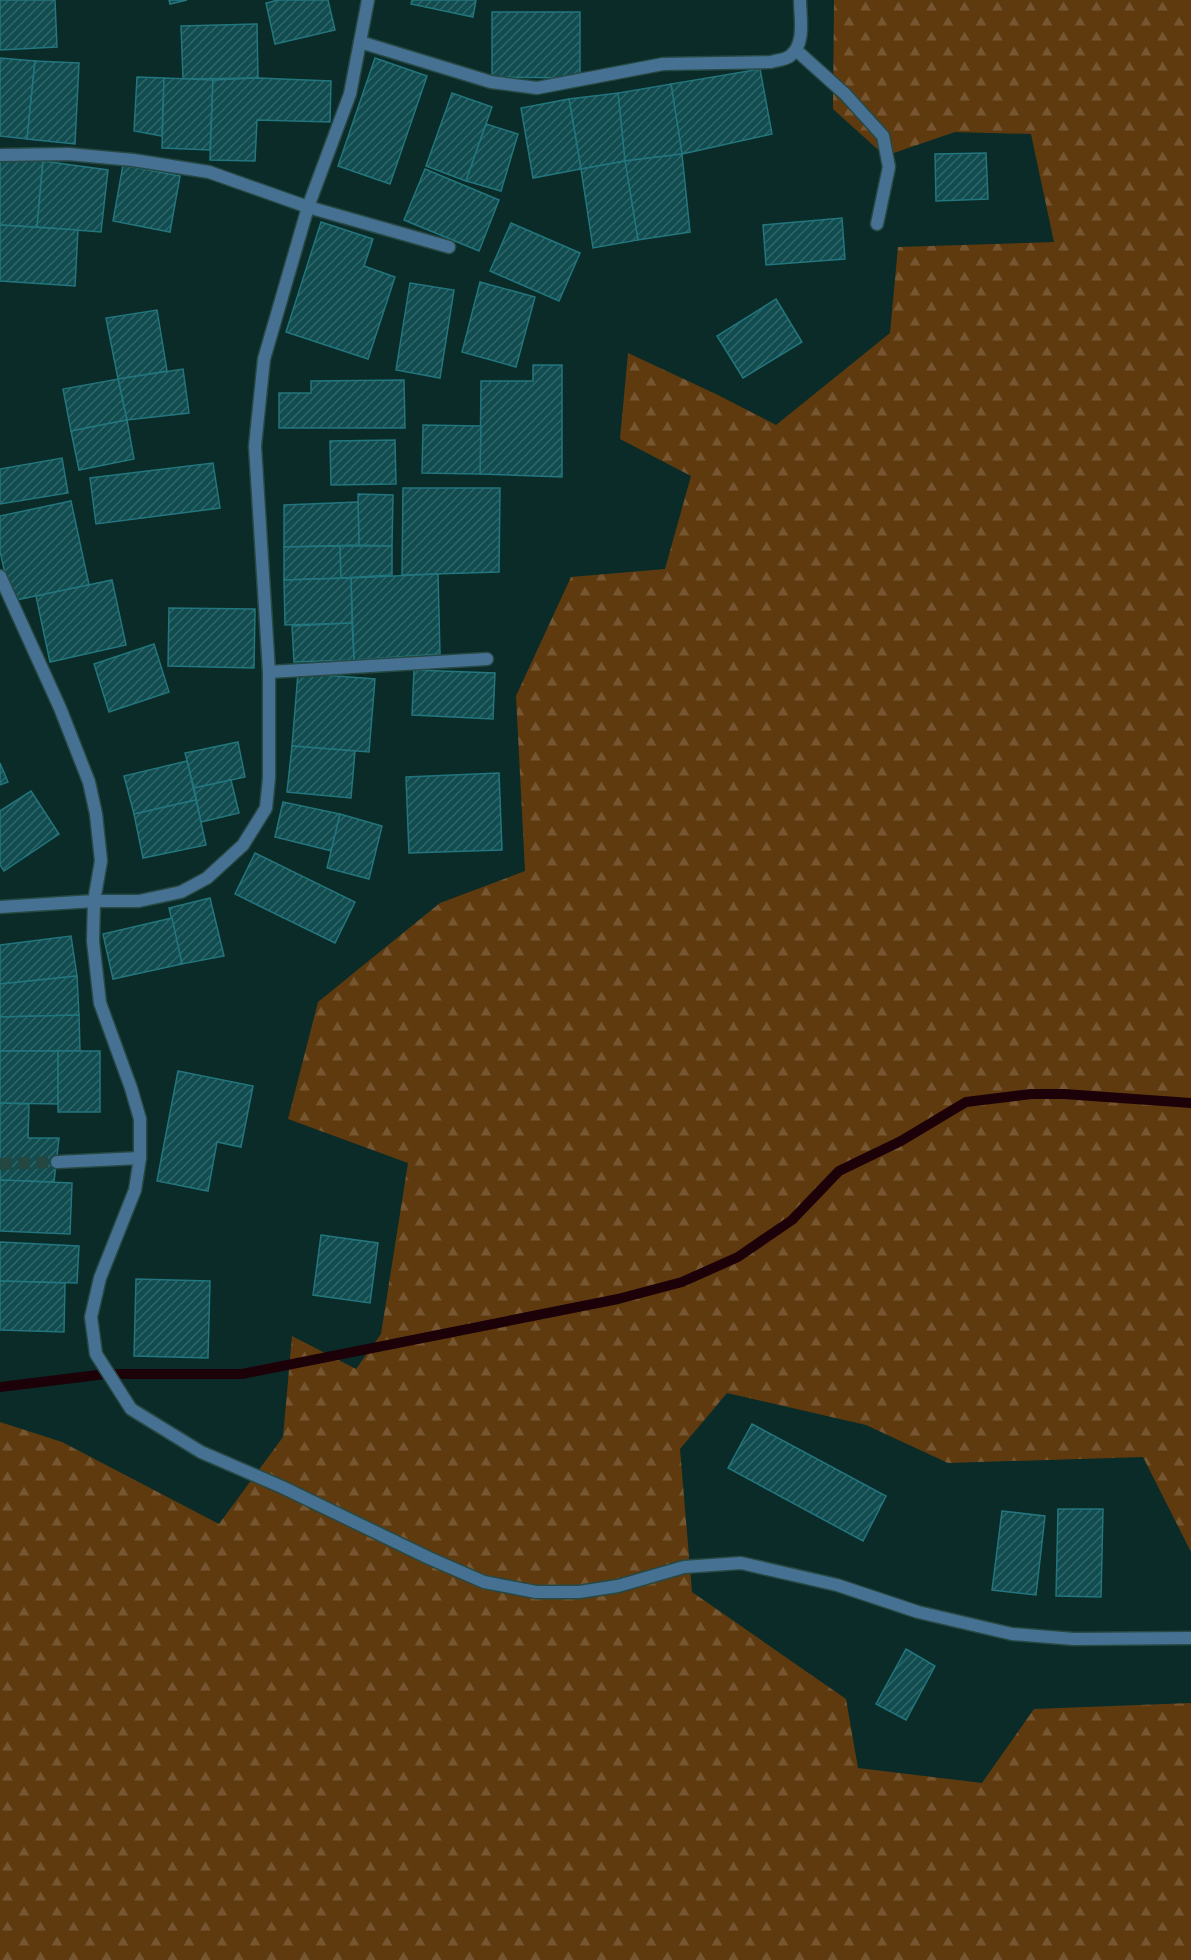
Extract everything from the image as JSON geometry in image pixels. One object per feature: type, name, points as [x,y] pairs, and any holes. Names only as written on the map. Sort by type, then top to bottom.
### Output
[{"type":"street","points":[[0,907],[94,901],[139,901],[181,892],[207,879],[243,845],[266,808],[269,778],[269,672],[255,446],[264,359],[308,207],[350,94],[368,0]]},
{"type":"street","points":[[360,42],[491,82],[537,88],[663,64],[771,62],[788,58],[796,50],[800,38],[800,0]]},
{"type":"street","points":[[796,50],[845,94],[883,136],[889,167],[877,224]]},
{"type":"street","points":[[0,155],[69,154],[133,160],[209,172],[308,207],[449,247]]},
{"type":"street","points":[[0,576],[28,642],[60,708],[89,782],[96,814],[101,861],[94,901],[93,941],[100,1004],[140,1119],[140,1158],[135,1190],[100,1278],[91,1317],[96,1354],[131,1409],[201,1452],[282,1487],[484,1582],[536,1592],[579,1592],[618,1586],[684,1567],[741,1563],[837,1585],[918,1612],[1012,1634],[1074,1639],[1191,1638]]},
{"type":"street","points":[[269,672],[487,658]]},
{"type":"street","points":[[57,1162],[140,1158]]},
{"type":"green space","points":[[834,0],[1191,0],[1191,1552],[1143,1457],[948,1463],[866,1425],[727,1393],[680,1449],[692,1592],[846,1699],[858,1768],[982,1783],[1034,1709],[1191,1703],[1191,1960],[0,1960],[0,1422],[62,1442],[219,1524],[283,1437],[292,1336],[356,1369],[381,1334],[408,1163],[288,1119],[318,1002],[440,903],[525,871],[516,696],[571,577],[665,569],[691,476],[620,439],[628,353],[776,425],[890,333],[898,247],[1054,242],[1031,134],[955,132],[885,156],[833,109]]},
{"type":"building","points":[[0,0],[55,0],[57,47],[0,50]]},
{"type":"building","points":[[169,0],[187,0],[170,4]]},
{"type":"building","points":[[278,0],[328,0],[335,30],[275,44],[266,3]]},
{"type":"building","points":[[412,0],[476,0],[473,17],[411,4]]},
{"type":"building","points":[[492,12],[580,12],[580,78],[492,77]]},
{"type":"building","points":[[257,24],[258,78],[183,79],[181,26]]},
{"type":"building","points":[[0,58],[35,61],[27,139],[0,136]]},
{"type":"building","points":[[375,58],[427,76],[390,184],[338,166]]},
{"type":"building","points":[[35,61],[79,63],[75,144],[27,139]]},
{"type":"building","points":[[760,69],[772,134],[682,154],[671,84]]},
{"type":"building","points":[[137,77],[164,78],[162,136],[134,131]]},
{"type":"building","points":[[164,78],[213,80],[210,150],[162,148]]},
{"type":"building","points":[[258,78],[331,81],[330,122],[257,120],[255,161],[210,160],[213,80]]},
{"type":"building","points":[[671,84],[682,154],[625,161],[618,93]]},
{"type":"building","points":[[452,93],[492,107],[466,181],[426,166]]},
{"type":"building","points":[[618,93],[625,161],[581,169],[569,99]]},
{"type":"building","points":[[569,99],[581,169],[533,178],[521,108]]},
{"type":"building","points":[[486,124],[518,134],[501,191],[466,181]]},
{"type":"building","points":[[986,153],[988,199],[936,201],[935,154]]},
{"type":"building","points":[[682,154],[690,232],[638,240],[625,161]]},
{"type":"building","points":[[0,158],[43,161],[37,227],[0,225]]},
{"type":"building","points":[[43,161],[108,170],[101,232],[37,227]]},
{"type":"building","points":[[625,161],[638,240],[593,248],[581,169]]},
{"type":"building","points":[[123,165],[180,176],[170,232],[113,221]]},
{"type":"building","points":[[425,169],[499,200],[479,251],[404,220]]},
{"type":"building","points":[[842,218],[845,259],[766,265],[763,225]]},
{"type":"building","points":[[321,222],[373,239],[364,266],[395,277],[368,359],[286,332]]},
{"type":"building","points":[[511,223],[580,253],[559,301],[490,271]]},
{"type":"building","points":[[0,225],[78,230],[75,286],[0,281]]},
{"type":"building","points":[[480,282],[535,297],[516,367],[462,352]]},
{"type":"building","points":[[410,283],[454,290],[440,378],[396,370]]},
{"type":"building","points":[[776,299],[802,342],[743,378],[717,336]]},
{"type":"building","points":[[157,310],[167,371],[118,379],[106,318]]},
{"type":"building","points":[[533,365],[562,365],[562,477],[480,474],[481,381],[533,381]]},
{"type":"building","points":[[183,369],[189,413],[127,420],[118,379]]},
{"type":"building","points":[[118,379],[127,420],[71,431],[63,389]]},
{"type":"building","points":[[404,380],[405,428],[279,428],[279,393],[311,393],[311,381]]},
{"type":"building","points":[[127,420],[134,459],[79,470],[71,431]]},
{"type":"building","points":[[423,425],[481,426],[480,474],[422,473]]},
{"type":"building","points":[[395,440],[396,484],[331,485],[330,441]]},
{"type":"building","points":[[62,458],[68,493],[0,504],[0,469]]},
{"type":"building","points":[[213,463],[220,508],[96,524],[90,478]]},
{"type":"building","points":[[403,488],[500,488],[499,572],[402,575]]},
{"type":"building","points":[[358,494],[393,495],[392,546],[359,545]]},
{"type":"building","points":[[71,501],[89,585],[11,601],[0,551],[0,516]]},
{"type":"building","points":[[358,502],[359,545],[284,547],[284,505]]},
{"type":"building","points":[[340,546],[341,578],[284,580],[284,547]]},
{"type":"building","points":[[340,546],[392,546],[392,575],[341,578]]},
{"type":"building","points":[[438,574],[440,654],[354,660],[351,578]]},
{"type":"building","points":[[351,578],[352,623],[285,625],[284,580]]},
{"type":"building","points":[[112,580],[126,645],[50,662],[36,596]]},
{"type":"building","points":[[169,608],[255,609],[254,668],[168,666]]},
{"type":"building","points":[[352,623],[354,660],[294,662],[292,626]]},
{"type":"building","points":[[154,644],[169,692],[109,712],[94,664]]},
{"type":"building","points":[[414,670],[495,673],[493,719],[412,715]]},
{"type":"building","points":[[298,673],[375,679],[369,752],[292,746]]},
{"type":"building","points":[[238,742],[245,777],[194,788],[185,753]]},
{"type":"building","points":[[292,746],[355,751],[351,798],[287,792]]},
{"type":"building","points":[[187,761],[196,800],[134,814],[124,776]]},
{"type":"building","points":[[0,763],[8,782],[0,785]]},
{"type":"building","points":[[499,773],[502,850],[409,853],[406,777]]},
{"type":"building","points":[[231,780],[239,813],[201,822],[194,788]]},
{"type":"building","points":[[31,791],[59,834],[4,871],[0,865],[0,811]]},
{"type":"building","points":[[196,800],[206,845],[143,858],[134,814]]},
{"type":"building","points":[[283,802],[340,814],[332,851],[275,837]]},
{"type":"building","points":[[340,814],[382,826],[369,879],[327,868]]},
{"type":"building","points":[[255,853],[355,902],[335,943],[235,894]]},
{"type":"building","points":[[210,898],[224,956],[182,964],[169,908]]},
{"type":"building","points":[[172,918],[182,964],[113,979],[103,934]]},
{"type":"building","points":[[71,936],[77,976],[0,984],[0,945]]},
{"type":"building","points":[[77,976],[79,1015],[0,1017],[0,984]]},
{"type":"building","points":[[79,1015],[80,1051],[0,1051],[0,1017]]},
{"type":"building","points":[[0,1051],[58,1051],[58,1104],[0,1103]]},
{"type":"building","points":[[58,1051],[100,1051],[100,1112],[58,1112]]},
{"type":"building","points":[[178,1071],[253,1086],[241,1147],[217,1142],[208,1191],[157,1181]]},
{"type":"building","points":[[0,1103],[29,1104],[28,1138],[59,1138],[54,1182],[0,1180]]},
{"type":"building","points":[[0,1180],[72,1183],[70,1234],[0,1231]]},
{"type":"building","points":[[321,1235],[378,1243],[370,1303],[313,1295]]},
{"type":"building","points":[[0,1242],[79,1246],[77,1283],[0,1281]]},
{"type":"building","points":[[136,1279],[210,1281],[208,1358],[134,1356]]},
{"type":"building","points":[[0,1281],[65,1283],[64,1332],[0,1330]]},
{"type":"building","points":[[752,1424],[886,1496],[863,1541],[728,1468]]},
{"type":"building","points":[[1058,1509],[1103,1509],[1101,1597],[1056,1596]]},
{"type":"building","points":[[1002,1511],[1045,1516],[1036,1595],[992,1590]]},
{"type":"building","points":[[906,1649],[935,1666],[906,1720],[876,1704]]},
{"type":"waterway","points":[[0,1387],[106,1374],[242,1374],[618,1299],[682,1282],[738,1257],[792,1220],[839,1171],[901,1141],[966,1102],[1031,1094],[1064,1094],[1191,1103]]},
{"type":"tunnel","points":[[0,1164],[57,1162]]}]
